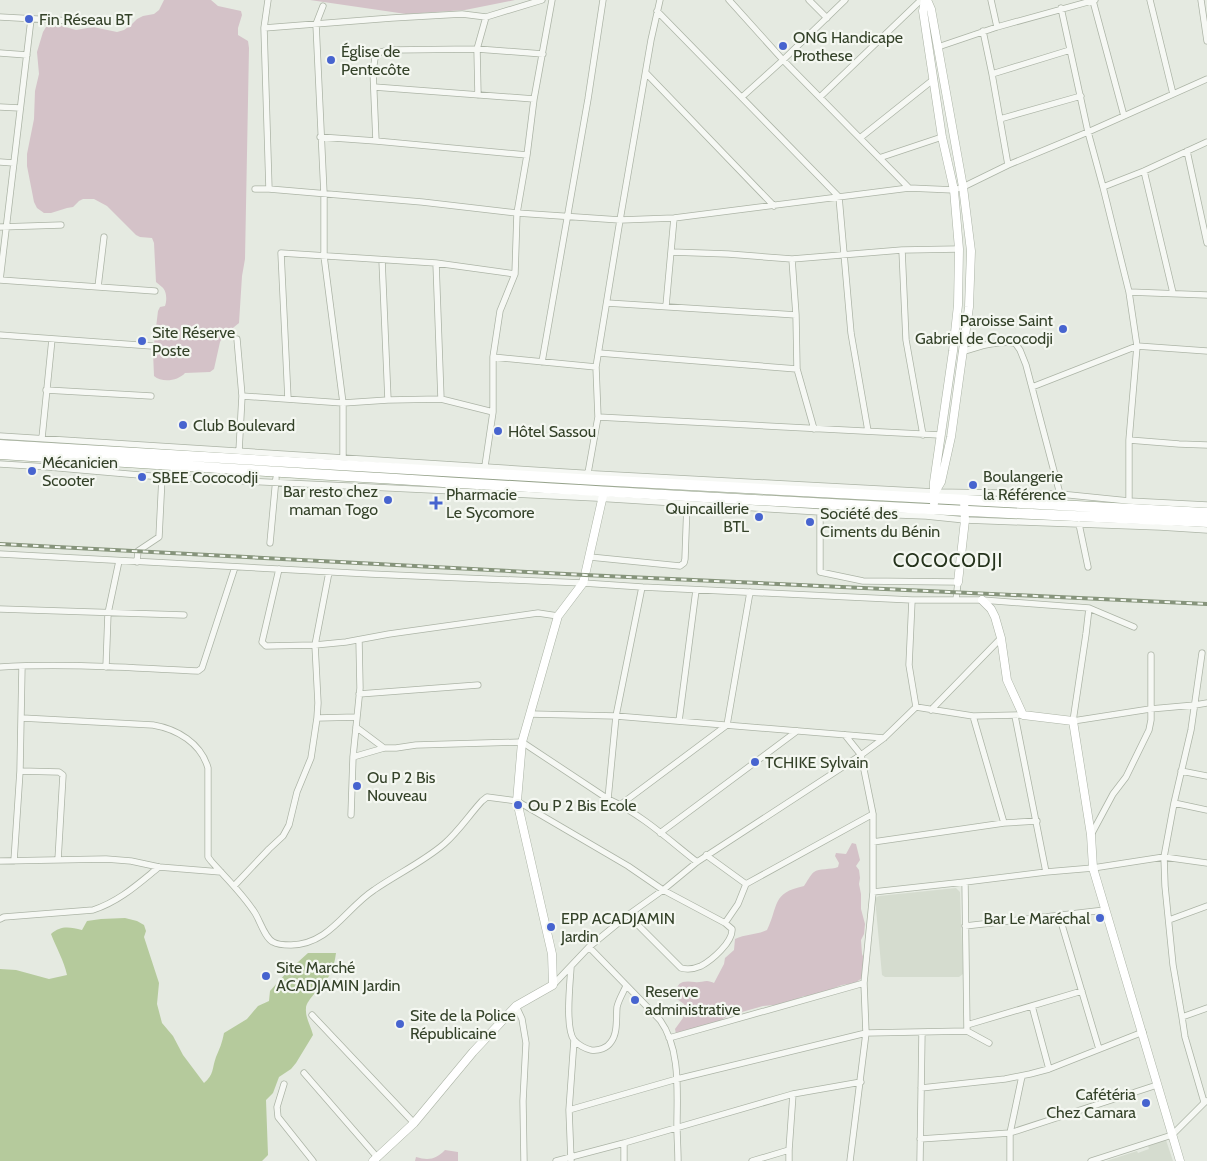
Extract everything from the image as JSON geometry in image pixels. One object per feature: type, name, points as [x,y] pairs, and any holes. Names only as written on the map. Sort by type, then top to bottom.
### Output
[{"type":"highway","points":[[0,445],[934,496],[964,500],[1207,513]]},
{"type":"highway","points":[[0,454],[276,477],[965,516],[1207,522]]},
{"type":"street","points":[[268,0],[264,28],[269,189]]},
{"type":"street","points":[[264,28],[462,14],[486,17],[542,0]]},
{"type":"street","points":[[485,466],[493,412],[494,357],[500,311],[515,274],[517,213],[534,99],[552,0]]},
{"type":"street","points":[[542,362],[603,0]]},
{"type":"street","points":[[588,473],[598,418],[596,367],[620,220],[660,0]]},
{"type":"street","points":[[729,0],[783,60],[909,188]]},
{"type":"street","points":[[809,0],[827,18]]},
{"type":"street","points":[[742,97],[845,0]]},
{"type":"street","points":[[820,97],[921,0]]},
{"type":"street","points":[[926,0],[931,9],[938,47],[962,188],[970,251],[969,306],[951,437],[941,482],[934,496]]},
{"type":"street","points":[[553,985],[552,954],[517,801],[522,742],[558,616],[583,583],[603,495],[820,512],[934,513],[934,482],[954,351],[958,305],[959,249],[954,190],[942,137],[923,11],[926,0]]},
{"type":"street","points":[[991,0],[997,27]]},
{"type":"street","points":[[938,47],[983,31],[1094,0],[1124,116]]},
{"type":"street","points":[[1150,0],[1173,94]]},
{"type":"street","points":[[1201,0],[1207,41]]},
{"type":"street","points":[[323,6],[316,24],[324,194],[324,256],[343,402],[343,458]]},
{"type":"street","points":[[1061,8],[1088,132],[1129,292],[1137,346],[1129,440],[1129,501]]},
{"type":"street","points":[[657,11],[840,197],[851,333],[868,431]]},
{"type":"street","points":[[0,17],[109,23]]},
{"type":"street","points":[[478,95],[477,49],[486,17]]},
{"type":"street","points":[[31,18],[14,163],[3,228],[0,280],[155,291]]},
{"type":"street","points":[[983,31],[1008,165]]},
{"type":"street","points":[[376,141],[375,58],[380,52],[391,50],[477,49],[543,54]]},
{"type":"street","points":[[992,74],[1070,50]]},
{"type":"street","points":[[0,53],[27,55]]},
{"type":"street","points":[[646,73],[774,206]]},
{"type":"street","points":[[860,138],[934,79]]},
{"type":"street","points":[[254,189],[422,202],[517,213],[620,220],[674,218],[909,188],[954,190],[1207,79]]},
{"type":"street","points":[[374,86],[534,99]]},
{"type":"street","points":[[1000,119],[1081,96]]},
{"type":"street","points":[[0,107],[20,108]]},
{"type":"street","points":[[320,137],[527,155]]},
{"type":"street","points":[[879,158],[942,137]]},
{"type":"street","points":[[1103,187],[1144,171],[1207,142]]},
{"type":"street","points":[[1187,152],[1207,243]]},
{"type":"street","points":[[0,162],[14,163]]},
{"type":"street","points":[[1144,171],[1173,294]]},
{"type":"street","points":[[666,306],[674,218]]},
{"type":"street","points":[[3,228],[61,224]]},
{"type":"street","points":[[98,287],[104,237]]},
{"type":"street","points":[[671,252],[792,259],[902,250],[959,249]]},
{"type":"street","points":[[902,250],[906,340],[924,435]]},
{"type":"street","points":[[288,399],[281,253],[436,263],[515,274]]},
{"type":"street","points":[[792,259],[797,368],[814,428]]},
{"type":"street","points":[[382,260],[388,400]]},
{"type":"street","points":[[436,263],[441,399]]},
{"type":"street","points":[[1129,292],[1207,296]]},
{"type":"street","points":[[607,303],[796,315]]},
{"type":"street","points":[[0,335],[152,346]]},
{"type":"street","points":[[42,438],[52,339]]},
{"type":"street","points":[[237,339],[242,396],[239,451]]},
{"type":"street","points":[[962,352],[993,342],[1014,343],[1020,350],[1060,494]]},
{"type":"street","points":[[1032,388],[1137,346],[1207,351]]},
{"type":"street","points":[[599,353],[797,368]]},
{"type":"street","points":[[494,357],[596,367]]},
{"type":"street","points":[[46,390],[151,396]]},
{"type":"street","points":[[242,396],[343,402],[441,399],[493,412]]},
{"type":"street","points":[[598,418],[940,435]]},
{"type":"street","points":[[0,436],[934,496],[1060,494],[1129,501],[1207,505]]},
{"type":"street","points":[[1129,440],[1207,445]]},
{"type":"street","points":[[0,464],[57,467],[162,477],[276,477],[270,544]]},
{"type":"street","points":[[137,562],[138,551],[160,537],[162,477]]},
{"type":"street","points":[[956,600],[965,516],[964,500]]},
{"type":"street","points":[[590,557],[680,566],[684,563],[685,559],[687,503]]},
{"type":"street","points":[[820,512],[820,572],[863,581],[958,582]]},
{"type":"street","points":[[965,516],[1207,530]]},
{"type":"street","points":[[1079,524],[1088,567]]},
{"type":"street","points":[[0,554],[330,572],[583,583],[642,588],[912,600],[982,600],[1089,608],[1134,627]]},
{"type":"street","points":[[106,667],[108,613],[119,561]]},
{"type":"street","points":[[0,667],[106,667],[198,671],[200,670],[235,567]]},
{"type":"street","points":[[279,569],[262,642],[266,646],[346,642],[538,613],[558,616]]},
{"type":"street","points":[[234,886],[281,839],[289,825],[297,792],[313,752],[318,691],[315,645],[330,572]]},
{"type":"street","points":[[608,799],[616,716],[642,588]]},
{"type":"street","points":[[679,721],[696,590]]},
{"type":"street","points":[[620,805],[727,725],[750,592]]},
{"type":"street","points":[[912,600],[909,665],[916,707]]},
{"type":"street","points":[[982,600],[991,609],[1002,638],[1008,680],[1023,715]]},
{"type":"street","points":[[1089,608],[1073,721],[1091,835],[1093,868],[1180,1161]]},
{"type":"street","points":[[0,609],[184,615]]},
{"type":"street","points":[[931,710],[1002,638]]},
{"type":"street","points":[[351,815],[352,757],[359,694],[359,640]]},
{"type":"street","points":[[1091,1161],[1172,1135],[1206,1102],[1185,1037],[1173,965],[1164,857],[1191,730],[1202,653]]},
{"type":"street","points":[[1091,835],[1113,794],[1126,777],[1140,752],[1149,730],[1151,720],[1151,655]]},
{"type":"street","points":[[14,861],[20,771],[22,666]]},
{"type":"street","points":[[359,694],[478,685]]},
{"type":"street","points":[[916,707],[973,716],[1023,715],[1073,721],[1150,708],[1207,703]]},
{"type":"street","points":[[304,1073],[375,1159],[414,1122],[472,1052],[516,1006],[553,985],[589,947],[706,855],[861,755],[884,738],[916,707]]},
{"type":"street","points":[[530,714],[616,716],[884,738]]},
{"type":"street","points":[[973,716],[1004,823]]},
{"type":"street","points":[[1014,716],[1046,872]]},
{"type":"street","points":[[317,718],[357,717]]},
{"type":"street","points":[[22,718],[153,725],[172,730],[194,744],[205,758],[208,768],[208,857],[242,895],[273,942],[280,944],[308,942],[329,932],[360,901],[374,890],[444,844],[487,797],[517,801],[628,866],[663,890],[725,923],[732,929],[732,936],[722,948],[702,965],[691,969],[681,968],[628,915]]},
{"type":"street","points":[[356,727],[384,748]]},
{"type":"street","points":[[660,833],[798,731]]},
{"type":"street","points":[[845,735],[861,755],[873,814],[873,892],[864,983],[866,1033],[850,1161]]},
{"type":"street","points":[[352,757],[384,748],[416,745],[522,742],[620,805],[697,862]]},
{"type":"street","points":[[20,771],[59,772],[62,775],[58,860]]},
{"type":"street","points":[[1181,771],[1207,776]]},
{"type":"street","points":[[1174,803],[1207,810]]},
{"type":"street","points":[[725,923],[738,904],[746,884],[873,814]]},
{"type":"street","points":[[873,842],[1004,823],[1036,821]]},
{"type":"street","points":[[706,855],[746,884]]},
{"type":"street","points":[[873,892],[1093,868],[1164,857],[1207,863]]},
{"type":"street","points":[[0,861],[84,859],[131,861],[159,868],[221,872]]},
{"type":"street","points":[[0,919],[4,916],[93,910],[112,903],[159,868]]},
{"type":"street","points":[[965,882],[967,1028]]},
{"type":"street","points":[[1169,920],[1207,906]]},
{"type":"street","points":[[965,926],[1105,910]]},
{"type":"street","points":[[1059,916],[1098,1049]]},
{"type":"street","points":[[589,947],[666,1028],[677,1079],[678,1161]]},
{"type":"street","points":[[571,967],[569,1016],[570,1030],[574,1040],[569,1110],[571,1159]]},
{"type":"street","points":[[669,1038],[864,983]]},
{"type":"street","points":[[574,1040],[588,1049],[595,1050],[600,1050],[610,1044],[614,1038],[619,1002],[626,986]]},
{"type":"street","points":[[569,1110],[677,1079],[866,1033],[922,1032],[967,1028],[1082,991]]},
{"type":"street","points":[[516,1006],[525,1030],[526,1043],[523,1101],[524,1161]]},
{"type":"street","points":[[1032,1006],[1049,1069]]},
{"type":"street","points":[[1182,1017],[1207,1008]]},
{"type":"street","points":[[312,1015],[414,1122]]},
{"type":"street","points":[[967,1028],[989,1043]]},
{"type":"street","points":[[920,1161],[922,1032]]},
{"type":"street","points":[[921,1088],[1022,1076],[1049,1069],[1142,1032]]},
{"type":"street","points":[[1010,1161],[1010,1133],[1022,1076]]},
{"type":"street","points":[[556,1161],[571,1159],[793,1094],[861,1082]]},
{"type":"street","points":[[284,1084],[277,1107],[278,1117],[313,1161]]},
{"type":"street","points":[[920,1139],[1010,1133],[1157,1085]]},
{"type":"street","points":[[789,1161],[793,1094]]},
{"type":"street","points":[[624,1143],[624,1161]]},
{"type":"street","points":[[752,1161],[789,1150]]},
{"type":"shaded area","points":[[164,0],[211,0],[218,6],[241,11],[238,35],[248,41],[249,48],[245,259],[239,323],[223,336],[214,369],[210,372],[185,373],[178,378],[161,380],[154,376],[153,352],[158,311],[160,307],[165,306],[166,293],[156,282],[154,243],[152,238],[136,235],[107,206],[94,199],[83,199],[73,207],[44,213],[37,208],[34,202],[27,166],[27,154],[34,119],[35,91],[39,74],[37,52],[46,27],[52,25],[62,26],[76,30],[93,27],[117,32],[124,30],[143,16],[154,14],[159,10]]},
{"type":"shaded area","points":[[310,0],[515,0],[465,10],[406,14]]},
{"type":"shaded area","points":[[852,843],[856,844],[860,860],[856,866],[859,870],[861,909],[865,924],[861,940],[862,954],[865,961],[865,976],[855,983],[842,985],[813,996],[804,996],[784,1004],[763,1006],[728,1016],[714,1024],[676,1034],[675,1029],[683,1018],[684,1004],[677,999],[678,986],[682,982],[707,981],[714,983],[724,964],[725,958],[734,950],[735,939],[767,930],[781,897],[786,892],[804,886],[814,872],[838,867],[839,863],[835,856],[836,853],[846,854]]},
{"type":"shaded area","points":[[956,888],[960,892],[963,974],[959,977],[885,977],[882,975],[875,898]]},
{"type":"shaded area","points":[[125,918],[144,925],[146,931],[144,937],[159,983],[157,1004],[162,1023],[173,1036],[183,1055],[204,1083],[211,1074],[224,1033],[247,1019],[258,1006],[269,1001],[270,991],[308,953],[336,953],[334,965],[329,976],[312,997],[306,1008],[306,1015],[313,1035],[296,1063],[279,1077],[273,1093],[266,1100],[268,1155],[262,1161],[0,1161],[0,969],[16,970],[49,979],[67,975],[51,934],[58,929],[74,928],[82,930],[87,921]]},
{"type":"shaded area","points":[[1166,1140],[1173,1161],[1106,1161],[1137,1151],[1138,1153],[1149,1149],[1148,1146]]},
{"type":"shaded area","points":[[445,1150],[458,1152],[458,1161],[415,1161],[416,1157],[429,1159]]},
{"type":"railway","points":[[0,544],[585,575],[1207,604]]},
{"type":"place","name":"Fin Réseau BT","points":[[29,19]]},
{"type":"place","name":"ONG Handicape Prothese","points":[[783,46]]},
{"type":"place","name":"Église de Pentecôte","points":[[331,60]]},
{"type":"place","name":"Paroisse Saint Gabriel de Cococodji","points":[[1063,329]]},
{"type":"place","name":"Site Réserve Poste","points":[[142,341]]},
{"type":"place","name":"Club Boulevard","points":[[183,425]]},
{"type":"place","name":"Hôtel Sassou","points":[[498,431]]},
{"type":"place","name":"Mécanicien Scooter","points":[[32,471]]},
{"type":"place","name":"SBEE Cococodji","points":[[142,477]]},
{"type":"place","name":"Boulangerie la Référence","points":[[973,485]]},
{"type":"place","name":"Bar resto chez maman Togo","points":[[388,500]]},
{"type":"place","name":"Pharmacie Le Sycomore","points":[[436,503]]},
{"type":"place","name":"Quincaillerie BTL","points":[[759,517]]},
{"type":"place","name":"Société des Ciments du Bénin","points":[[810,522]]},
{"type":"place","name":"TCHIKE Sylvain","points":[[755,762]]},
{"type":"place","name":"Ou P 2 Bis Nouveau","points":[[357,786]]},
{"type":"place","name":"Ou P 2 Bis Ecole","points":[[518,805]]},
{"type":"place","name":"Bar Le Maréchal","points":[[1100,918]]},
{"type":"place","name":"EPP ACADJAMIN Jardin","points":[[551,927]]},
{"type":"place","name":"Site Marché ACADJAMIN Jardin","points":[[266,976]]},
{"type":"place","name":"Reserve administrative","points":[[635,1000]]},
{"type":"place","name":"Site de la Police Républicaine","points":[[400,1024]]},
{"type":"place","name":"Cafétéria Chez Camara","points":[[1146,1103]]},
{"type":"district","name":"COCOCODJI","points":[[948,560]]}]
